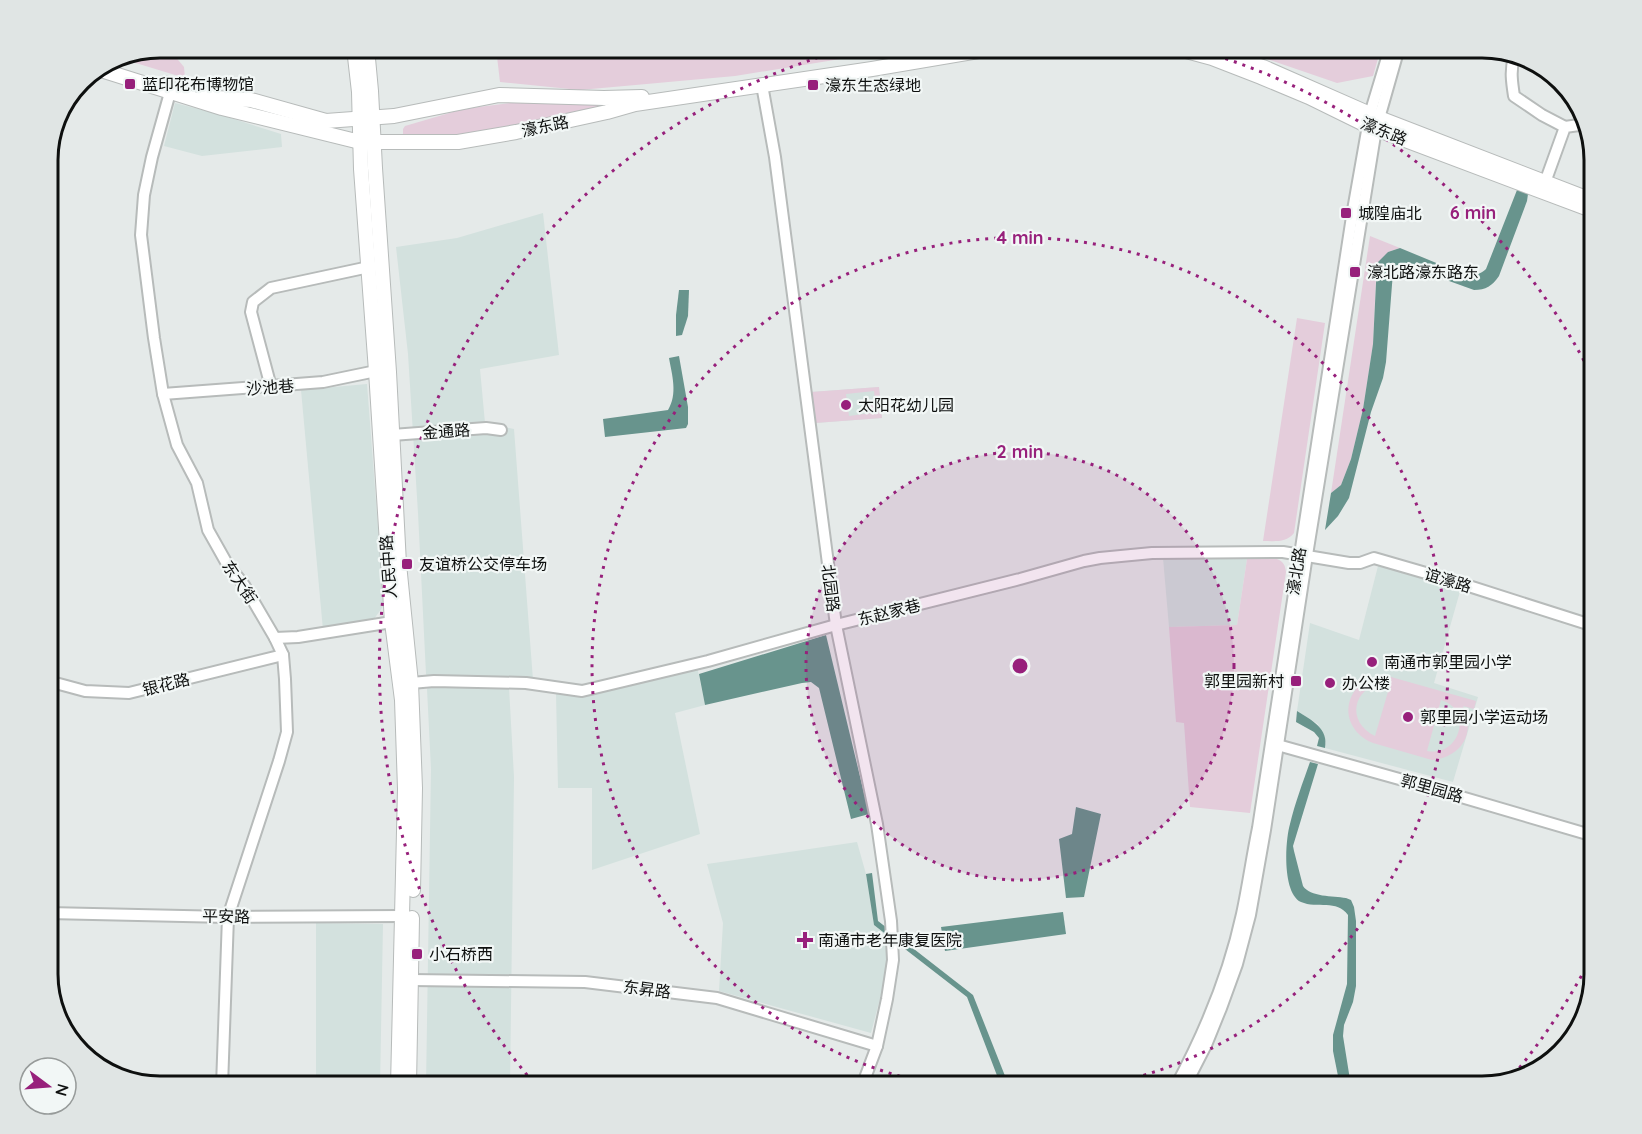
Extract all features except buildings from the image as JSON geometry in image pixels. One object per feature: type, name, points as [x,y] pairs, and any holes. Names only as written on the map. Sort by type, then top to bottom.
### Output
[{"type":"main road","name":"人民中路","points":[[355,58],[359,92],[366,119]]},
{"type":"main road","name":"人民中路","points":[[367,58],[369,267],[392,622],[402,699],[405,789],[398,1076]]},
{"type":"main road","name":"濠东路","points":[[110,72],[217,98],[251,100],[326,121],[393,116],[499,95],[636,98],[894,58]]},
{"type":"main road","name":"濠东路","points":[[118,68],[222,108],[367,142],[458,142],[516,132],[634,104],[937,58]]},
{"type":"main road","name":"濠东路","points":[[1212,58],[1309,98],[1543,187],[1584,206]]},
{"type":"main road","name":"濠东路","points":[[1236,58],[1263,67],[1373,122]]},
{"type":"main road","name":"人民中路","points":[[367,142],[392,435],[399,564],[411,683],[415,788],[409,1076]]},
{"type":"main road","name":"濠东路","points":[[1543,187],[1584,198]]},
{"type":"street","name":"濠北路","points":[[1190,1076],[1206,1045],[1237,964],[1250,915],[1351,221],[1388,58]]},
{"type":"street","name":"濠北路","points":[[1373,122],[1396,58]]},
{"type":"street","points":[[1512,63],[1514,96],[1565,127],[1577,125]]},
{"type":"street","name":"北园路","points":[[762,85],[776,169],[836,625],[877,824],[891,928],[891,975],[877,1046],[866,1076]]},
{"type":"street","name":"东大街","points":[[167,87],[144,195],[141,235],[163,394],[177,445],[197,483],[208,530],[226,562],[244,585],[275,638],[282,655],[287,732],[228,917],[222,1076]]},
{"type":"street","points":[[1543,187],[1565,127]]},
{"type":"street","points":[[271,387],[251,312],[254,302],[271,288],[369,267]]},
{"type":"street","name":"沙池巷","points":[[163,394],[323,382],[376,371]]},
{"type":"street","name":"金通路","points":[[392,435],[486,428],[501,430]]},
{"type":"street","name":"东赵家巷","points":[[411,683],[434,681],[526,683],[582,692],[708,661],[836,625],[1084,561],[1157,553],[1283,552],[1303,555]]},
{"type":"street","name":"谊濠路","points":[[1303,555],[1349,563],[1360,563],[1374,558],[1584,623]]},
{"type":"street","points":[[275,638],[298,637],[392,622]]},
{"type":"street","name":"银花路","points":[[59,684],[85,691],[129,693],[282,655]]},
{"type":"street","name":"濠北路","points":[[1181,1076],[1198,1042],[1229,964],[1242,915],[1274,744]]},
{"type":"street","name":"郭里园路","points":[[1274,744],[1584,833]]},
{"type":"street","name":"平安路","points":[[59,913],[228,917],[403,916]]},
{"type":"street","name":"东昇路","points":[[411,980],[585,982],[717,998],[877,1046]]},
{"type":"shaded area","points":[[176,58],[184,67],[185,78],[133,62]]},
{"type":"shaded area","points":[[497,58],[846,58],[735,76],[580,90],[500,82]]},
{"type":"shaded area","points":[[1264,58],[1378,58],[1373,76],[1337,83]]},
{"type":"shaded area","points":[[542,99],[598,103],[598,106],[594,110],[463,136],[403,135],[405,126],[463,109]]},
{"type":"shaded area","points":[[175,103],[281,134],[282,147],[202,156],[164,146]]},
{"type":"shaded area","points":[[1517,190],[1528,194],[1527,201],[1499,276],[1488,287],[1474,290],[1402,264],[1396,266],[1393,272],[1383,378],[1371,412],[1349,498],[1338,516],[1325,530],[1331,493],[1341,485],[1351,459],[1363,409],[1373,344],[1377,263],[1388,252],[1400,248],[1463,274],[1481,273],[1486,269]]},
{"type":"shaded area","points":[[543,213],[559,355],[480,369],[485,423],[514,429],[533,680],[428,677],[426,674],[408,354],[396,247],[457,238]]},
{"type":"shaded area","points":[[1370,236],[1400,248],[1388,252],[1376,279],[1373,344],[1363,409],[1351,459],[1341,485],[1331,493]]},
{"type":"shaded area","points":[[679,290],[689,290],[688,316],[682,335],[676,336],[676,315]]},
{"type":"shaded area","points":[[1297,318],[1325,323],[1294,533],[1284,540],[1263,541]]},
{"type":"shaded area","points":[[679,356],[688,407],[686,428],[605,437],[603,419],[668,410],[674,391],[669,358]]},
{"type":"shaded area","points":[[367,384],[384,605],[369,623],[323,630],[301,390]]},
{"type":"shaded area","name":"太阳花幼儿园","points":[[879,387],[882,418],[815,423],[811,392]]},
{"type":"shaded area","name":"太阳花幼儿园","points":[[879,387],[882,418],[815,423],[811,392]],"holes":[[[874,391],[875,403],[870,404],[871,413],[849,416],[846,394]]]},
{"type":"shaded area","points":[[1163,558],[1247,559],[1237,625],[1169,627]]},
{"type":"shaded area","points":[[1273,558],[1282,562],[1286,572],[1250,813],[1190,807],[1184,723],[1176,722],[1169,627],[1237,625],[1247,559]]},
{"type":"shaded area","name":"南通市郭里园小学","points":[[1378,566],[1461,588],[1434,683],[1478,697],[1453,782],[1325,748],[1326,742],[1318,724],[1297,711],[1310,623],[1359,640]]},
{"type":"shaded area","points":[[826,635],[869,814],[851,819],[819,688],[811,682],[802,683],[705,705],[699,674]]},
{"type":"shaded area","points":[[697,666],[705,705],[675,713],[700,834],[592,870],[592,788],[558,788],[556,693],[582,696]]},
{"type":"shaded area","points":[[1384,675],[1476,701],[1474,709],[1463,706],[1468,725],[1464,742],[1451,754],[1432,760],[1373,743],[1361,736],[1349,716],[1349,705],[1352,694],[1370,679]],"holes":[[[1384,683],[1390,685],[1375,736],[1360,722],[1357,706],[1359,698],[1365,691]],[[1441,700],[1451,705],[1457,713],[1460,722],[1459,731],[1455,740],[1448,747],[1439,751],[1427,751]]]},
{"type":"shaded area","points":[[430,686],[509,687],[514,777],[510,1076],[426,1076],[431,769],[427,689]]},
{"type":"shaded area","points":[[1297,711],[1322,730],[1326,741],[1325,748],[1317,746],[1319,738],[1314,732],[1296,722]]},
{"type":"shaded area","points":[[1310,762],[1318,764],[1293,846],[1306,890],[1346,898],[1351,900],[1354,907],[1356,986],[1353,1002],[1344,1025],[1343,1036],[1349,1076],[1338,1076],[1333,1051],[1333,1035],[1347,984],[1348,915],[1338,907],[1301,902],[1295,897],[1291,888],[1286,854],[1288,832]]},
{"type":"shaded area","points":[[1076,807],[1101,814],[1084,897],[1066,898],[1059,839],[1072,834]]},
{"type":"shaded area","name":"南通市老年康复医院","points":[[857,842],[866,874],[874,925],[889,936],[887,972],[871,1033],[719,991],[723,923],[707,864]]},
{"type":"shaded area","points":[[872,873],[878,921],[973,995],[1005,1076],[997,1076],[967,997],[874,925],[866,874]]},
{"type":"shaded area","points":[[1063,912],[1066,934],[945,951],[941,927]]},
{"type":"shaded area","points":[[316,923],[383,924],[380,1076],[316,1076]]},
{"type":"place","name":"蓝印花布博物馆","points":[[130,84]]},
{"type":"place","name":"濠东生态绿地","points":[[813,85]]},
{"type":"place","name":"城隍庙北","points":[[1346,213]]},
{"type":"place","name":"濠北路濠东路东","points":[[1355,272]]},
{"type":"place","name":"太阳花幼儿园","points":[[846,405]]},
{"type":"place","name":"友谊桥公交停车场","points":[[407,564]]},
{"type":"place","name":"南通市郭里园小学","points":[[1372,662]]},
{"type":"place","name":"郭里园新村","points":[[1296,681]]},
{"type":"place","name":"办公楼","points":[[1330,683]]},
{"type":"place","name":"郭里园小学运动场","points":[[1408,717]]},
{"type":"place","name":"南通市老年康复医院","points":[[805,940]]},
{"type":"place","name":"小石桥西","points":[[417,954]]}]
